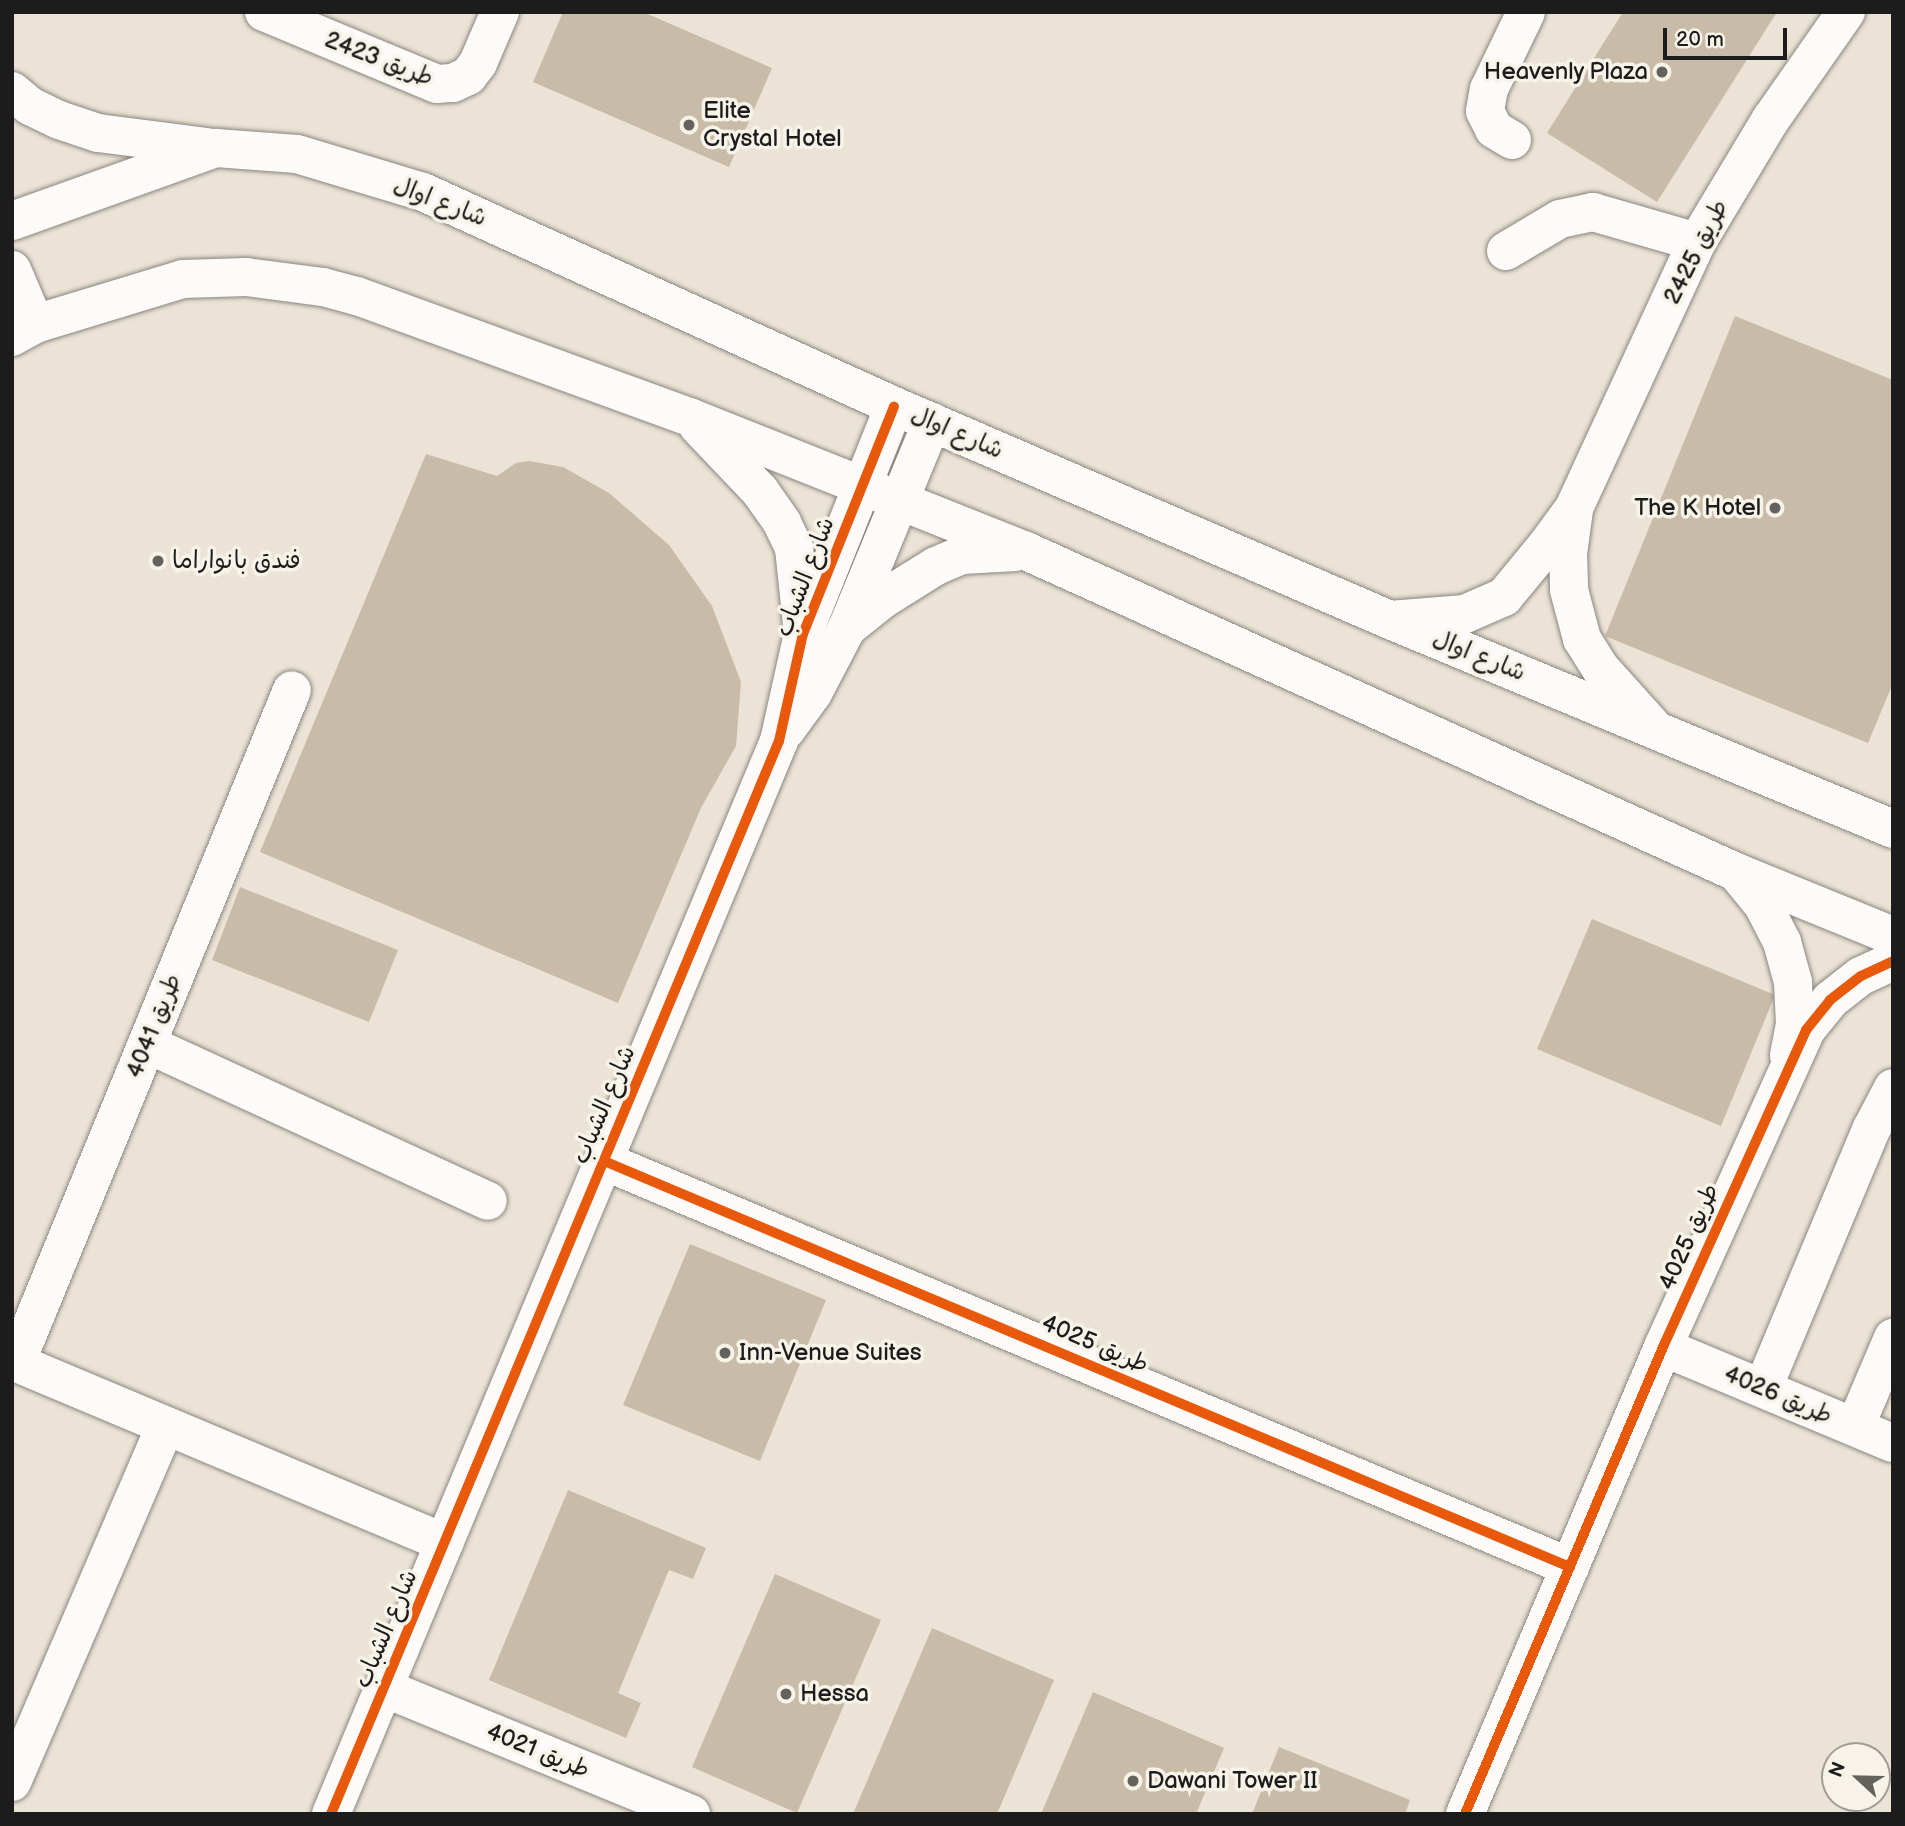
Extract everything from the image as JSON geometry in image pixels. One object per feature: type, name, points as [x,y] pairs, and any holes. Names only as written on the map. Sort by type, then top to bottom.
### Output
[{"type":"street","name":"طريق 2423","points":[[264,12],[437,84],[453,83],[468,76],[478,63],[500,12]]},
{"type":"street","points":[[1512,140],[1494,129],[1485,111],[1489,89],[1527,12]]},
{"type":"street","name":"طريق 2425","points":[[1390,620],[1465,614],[1504,597],[1574,508],[1697,242],[1771,119],[1846,12]]},
{"type":"street","points":[[12,91],[30,106],[59,120],[98,133],[216,148]]},
{"type":"street","name":"شارع اوال","points":[[12,221],[216,148],[298,154],[423,192],[894,406],[1390,620],[1893,829]]},
{"type":"street","points":[[1506,251],[1560,219],[1593,212],[1697,242]]},
{"type":"street","points":[[12,270],[24,330],[183,279],[246,277],[323,287],[357,296],[689,417],[1026,551],[1736,872],[1893,936]]},
{"type":"street","name":"شارع الشباب","points":[[331,1814],[779,741],[803,635],[894,406]]},
{"type":"street","points":[[689,417],[760,491],[782,523],[794,548],[803,635]]},
{"type":"street","name":"شارع الشباب","points":[[779,741],[813,693],[848,628],[932,422]]},
{"type":"street","name":"طريق 2425","points":[[1574,508],[1567,554],[1569,590],[1582,639],[1601,669],[1654,728]]},
{"type":"street","points":[[848,628],[883,599],[936,566],[962,555],[1026,551]]},
{"type":"street","name":"طريق 4041","points":[[292,690],[14,1362],[444,1543]]},
{"type":"street","name":"طريق 4025","points":[[1736,872],[1763,905],[1782,942],[1793,982],[1795,1024],[1786,1074]]},
{"type":"street","name":"طريق 4025","points":[[1465,1814],[1663,1347],[1806,1030],[1830,1000],[1861,976],[1893,961]]},
{"type":"street","points":[[147,1044],[488,1201]]},
{"type":"street","points":[[1763,1388],[1872,1128],[1893,1088]]},
{"type":"street","name":"طريق 4025","points":[[604,1161],[1570,1566]]},
{"type":"street","points":[[1855,1427],[1893,1338]]},
{"type":"street","name":"طريق 4026","points":[[1663,1347],[1893,1443]]},
{"type":"street","points":[[12,1782],[165,1427]]},
{"type":"street","name":"طريق 4021","points":[[384,1688],[691,1814]]},
{"type":"building","name":"Elite Crystal Hotel","points":[[563,12],[643,12],[772,68],[729,167],[533,82]]},
{"type":"building","name":"Heavenly Plaza","points":[[1623,12],[1777,12],[1657,202],[1547,133]]},
{"type":"building","name":"The K Hotel","points":[[1735,316],[1893,380],[1893,683],[1868,743],[1605,636]]},
{"type":"building","points":[[426,454],[497,476],[516,463],[529,461],[563,467],[609,493],[669,545],[712,606],[741,682],[736,746],[701,808],[618,1003],[260,852]]},
{"type":"building","points":[[240,887],[398,950],[369,1022],[212,960]]},
{"type":"building","points":[[1592,919],[1775,995],[1721,1126],[1537,1049]]},
{"type":"building","name":"Inn-Venue Suites","points":[[690,1244],[826,1300],[760,1461],[623,1405]]},
{"type":"building","points":[[568,1490],[706,1548],[693,1579],[669,1570],[618,1693],[641,1703],[626,1738],[489,1680]]},
{"type":"building","name":"Hessa","points":[[775,1574],[881,1620],[797,1813],[692,1767]]},
{"type":"building","points":[[932,1628],[1054,1680],[997,1814],[853,1814]]},
{"type":"building","name":"Dawani Tower II","points":[[1093,1692],[1224,1748],[1196,1814],[1041,1814]]},
{"type":"building","points":[[1279,1747],[1410,1800],[1405,1814],[1252,1814]]},
{"type":"cycle path","points":[[331,1814],[779,741],[803,634],[894,406]]},
{"type":"cycle path","points":[[1465,1814],[1663,1347],[1806,1030],[1830,1000],[1861,976],[1893,961]]},
{"type":"cycle path","points":[[604,1161],[1570,1567]]},
{"type":"place","name":"Heavenly Plaza","points":[[1662,72]]},
{"type":"place","name":"Elite Crystal Hotel","points":[[689,125]]},
{"type":"place","name":"The K Hotel","points":[[1775,508]]},
{"type":"place","name":"فندق بانواراما","points":[[158,561]]},
{"type":"place","name":"Inn-Venue Suites","points":[[725,1353]]},
{"type":"place","name":"Hessa","points":[[786,1694]]},
{"type":"place","name":"Dawani Tower II","points":[[1133,1781]]}]
